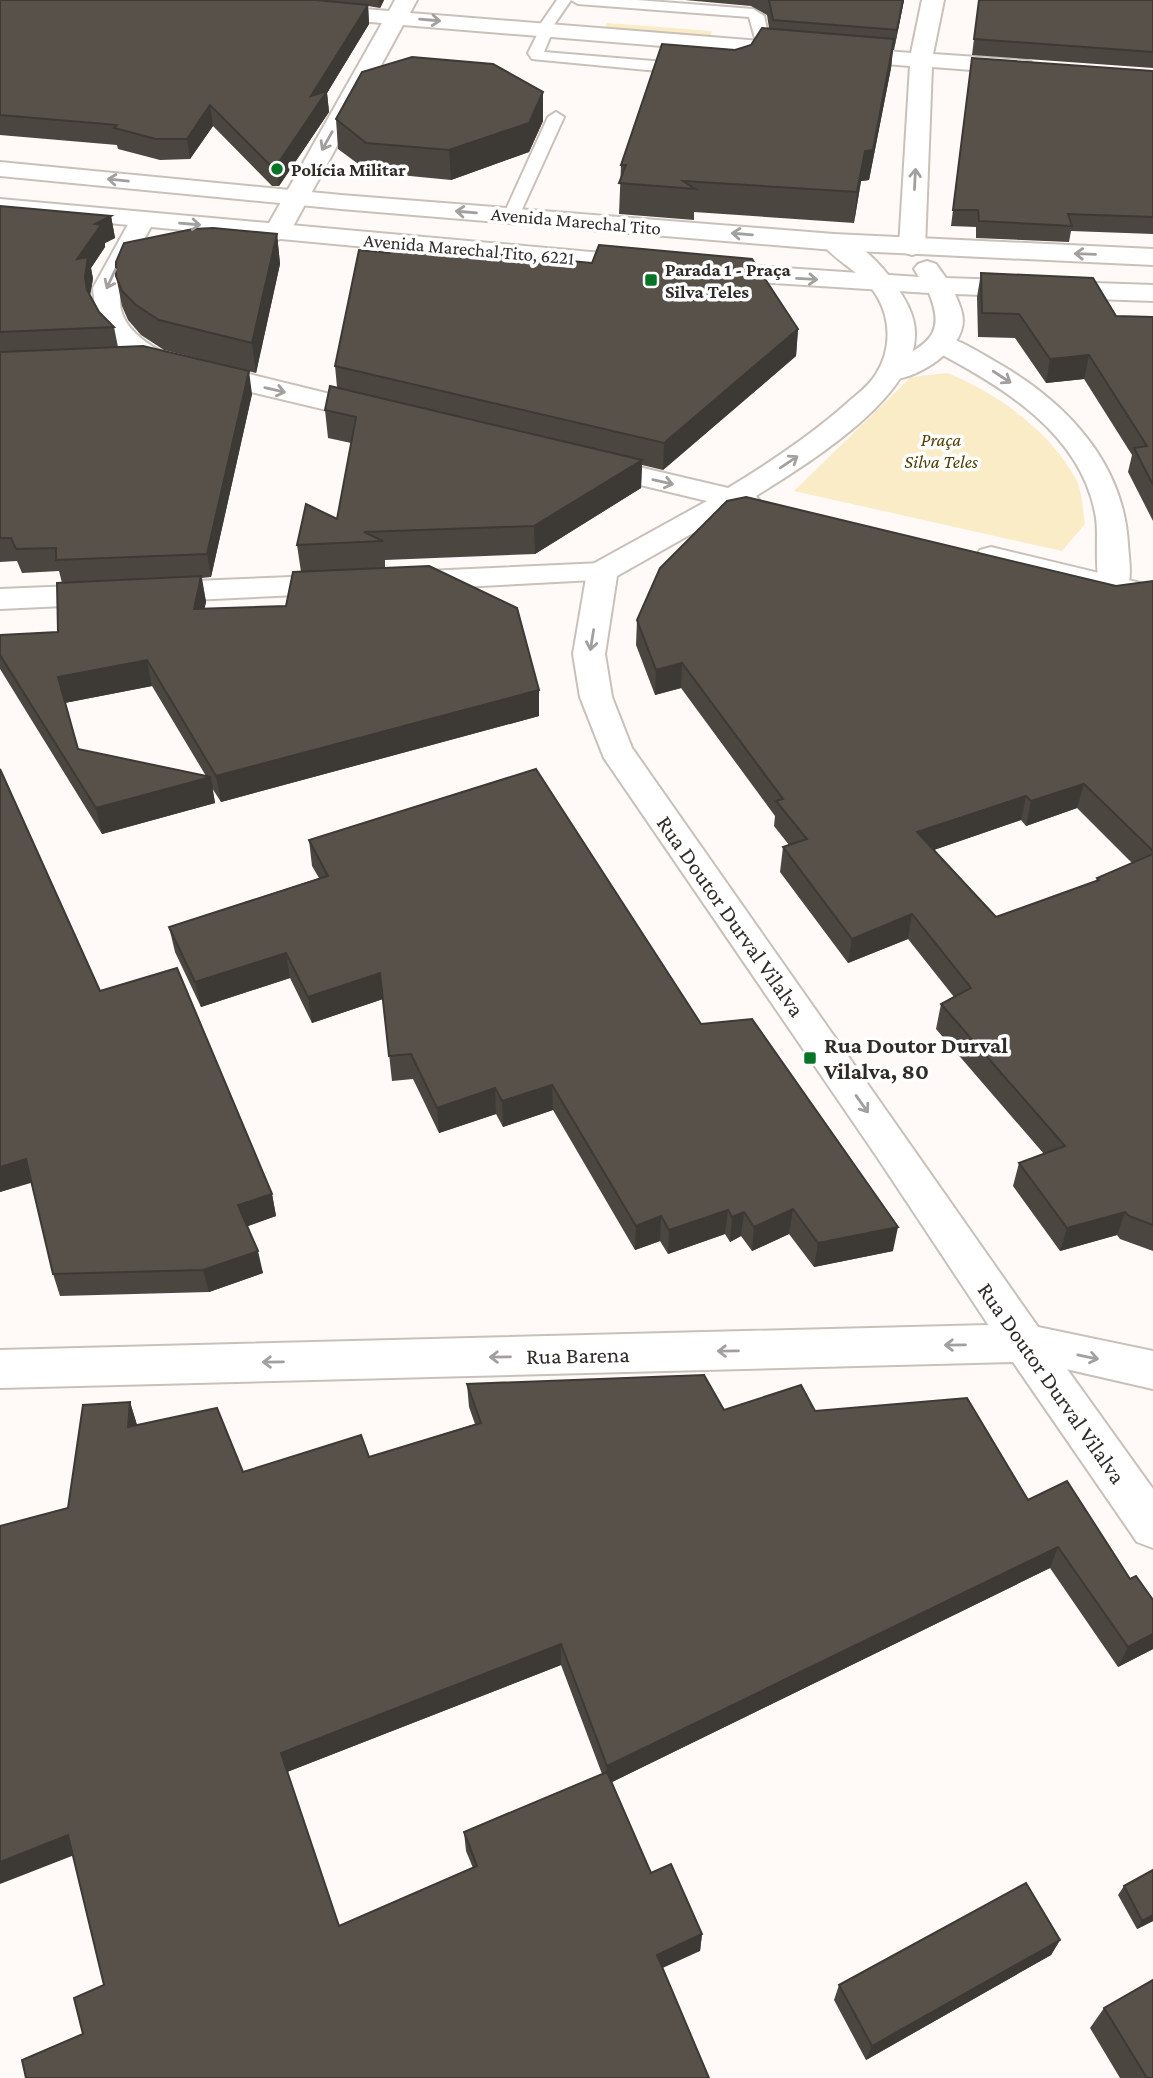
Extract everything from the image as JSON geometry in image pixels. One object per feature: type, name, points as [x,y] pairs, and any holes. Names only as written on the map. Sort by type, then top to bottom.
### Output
[{"type":"main road","points":[[0,599],[602,572],[732,498],[824,437],[861,405],[891,373],[924,358],[943,344],[951,326],[949,307],[939,286],[912,247],[921,59],[933,0]]},
{"type":"main road","points":[[290,9],[401,9],[543,29],[1044,69]]},
{"type":"main road","points":[[277,232],[401,9]]},
{"type":"main road","name":"Avenida Marechal Tito","points":[[0,169],[295,198],[834,242],[1153,257]]},
{"type":"main road","name":"Avenida Marechal Tito, 6221","points":[[0,206],[681,268],[939,286]]},
{"type":"main road","points":[[143,219],[106,288],[108,319],[132,347],[154,359],[398,419]]},
{"type":"main road","points":[[834,242],[853,254],[884,284],[898,309],[902,340],[891,373]]},
{"type":"main road","points":[[939,286],[1153,293]]},
{"type":"main road","points":[[943,344],[1004,377],[1033,398],[1088,459],[1105,493],[1113,530],[1114,585]]},
{"type":"main road","points":[[116,360],[154,359]]},
{"type":"main road","points":[[572,460],[770,506]]},
{"type":"main road","points":[[968,551],[1153,595]]},
{"type":"main road","name":"Rua Doutor Durval Vilalva","points":[[602,572],[589,654],[596,696],[616,750],[1153,1527]]},
{"type":"main road","name":"Rua Barena","points":[[0,1369],[1024,1343],[1153,1370]]},
{"type":"lane","points":[[564,0],[543,29],[537,56],[704,70]]},
{"type":"lane","points":[[578,0],[750,12],[757,16],[762,38],[758,48],[751,51],[744,68],[738,72]]},
{"type":"lane","points":[[511,216],[556,117]]},
{"type":"green space","points":[[607,23],[712,31],[706,52],[599,42]]},
{"type":"green space","name":"Praça Silva Teles","points":[[947,373],[1004,403],[1038,431],[1066,463],[1079,486],[1085,524],[1062,551],[794,491],[911,377]]},
{"type":"building","points":[[0,0],[316,0],[368,5],[311,96],[327,91],[277,165],[270,165],[210,105],[187,139],[156,139],[114,128],[117,125],[0,115]]},
{"type":"building","points":[[769,0],[903,0],[897,30],[773,20]]},
{"type":"building","points":[[979,0],[1153,0],[1153,52],[974,39]]},
{"type":"building","points":[[762,28],[894,39],[873,150],[865,151],[857,192],[683,181],[695,189],[619,183],[626,165],[621,165],[662,44],[735,50],[751,45]]},
{"type":"building","points":[[412,57],[493,64],[543,92],[529,123],[449,150],[366,143],[336,119],[362,72]]},
{"type":"building","points":[[972,58],[1153,71],[1153,217],[1068,214],[1072,226],[979,221],[978,210],[953,210]]},
{"type":"building","points":[[0,206],[111,216],[95,224],[101,225],[77,259],[88,257],[85,277],[87,290],[99,312],[114,327],[0,332]]},
{"type":"building","points":[[213,228],[277,234],[252,343],[159,320],[136,305],[122,291],[116,276],[116,262],[124,243],[193,229]]},
{"type":"building","points":[[599,245],[752,259],[798,329],[664,443],[335,366],[359,250],[390,253],[392,249],[441,254],[430,248],[592,263]]},
{"type":"building","points":[[981,273],[1093,278],[1116,316],[1153,317],[1153,485],[1134,448],[1147,446],[1089,355],[1050,359],[1019,314],[982,313]]},
{"type":"building","points":[[143,346],[249,371],[207,554],[56,560],[56,548],[16,549],[11,538],[0,538],[0,352]]},
{"type":"building","points":[[330,386],[642,460],[534,526],[364,532],[383,541],[297,545],[306,504],[337,519],[356,417],[325,410]]},
{"type":"building","points":[[746,497],[1116,586],[1153,581],[1153,851],[1084,784],[1031,801],[1026,796],[917,832],[996,917],[1099,880],[1097,878],[1153,854],[1153,1225],[1125,1212],[1067,1228],[1019,1163],[1065,1146],[941,1004],[971,988],[912,914],[852,939],[783,847],[807,839],[776,801],[783,799],[682,663],[656,670],[637,620],[660,568],[727,501]]},
{"type":"building","points":[[429,566],[517,608],[539,690],[216,776],[147,660],[58,677],[78,749],[211,777],[96,808],[0,655],[0,635],[58,632],[57,583],[201,576],[194,609],[286,606],[293,572]]},
{"type":"building","points":[[0,769],[100,991],[177,968],[272,1194],[238,1205],[258,1251],[203,1270],[53,1274],[26,1159],[0,1167]]},
{"type":"building","points":[[536,769],[701,1024],[752,1019],[898,1227],[818,1243],[793,1209],[754,1227],[744,1212],[732,1217],[728,1210],[669,1230],[661,1216],[636,1226],[552,1085],[502,1101],[495,1088],[437,1108],[411,1054],[389,1056],[380,973],[308,997],[286,953],[195,982],[169,927],[328,876],[309,840]]},
{"type":"building","points":[[704,1375],[724,1410],[801,1385],[815,1411],[967,1398],[1028,1500],[1067,1481],[1130,1579],[1136,1576],[1153,1600],[1153,1634],[1128,1647],[1058,1547],[607,1766],[561,1644],[281,1753],[339,1926],[477,1866],[464,1832],[607,1772],[651,1873],[671,1864],[702,1934],[657,1955],[709,2078],[26,2078],[22,2060],[83,2034],[74,1998],[104,1985],[68,1835],[0,1862],[0,1526],[68,1508],[83,1405],[130,1402],[128,1427],[217,1408],[243,1472],[361,1435],[369,1457],[481,1423],[467,1384]]},
{"type":"building","points":[[1153,1870],[1153,1915],[1142,1921],[1124,1886]]},
{"type":"building","points":[[1026,1883],[1060,1940],[872,2046],[839,1985]]},
{"type":"building","points":[[1153,1980],[1153,2078],[1147,2078],[1104,2008]]},
{"type":"place","name":"Polícia Militar","points":[[277,169]]},
{"type":"place","name":"Parada 1 - Praça Silva Teles","points":[[651,280]]},
{"type":"place","name":"Rua Doutor Durval Vilalva, 80","points":[[810,1058]]}]
